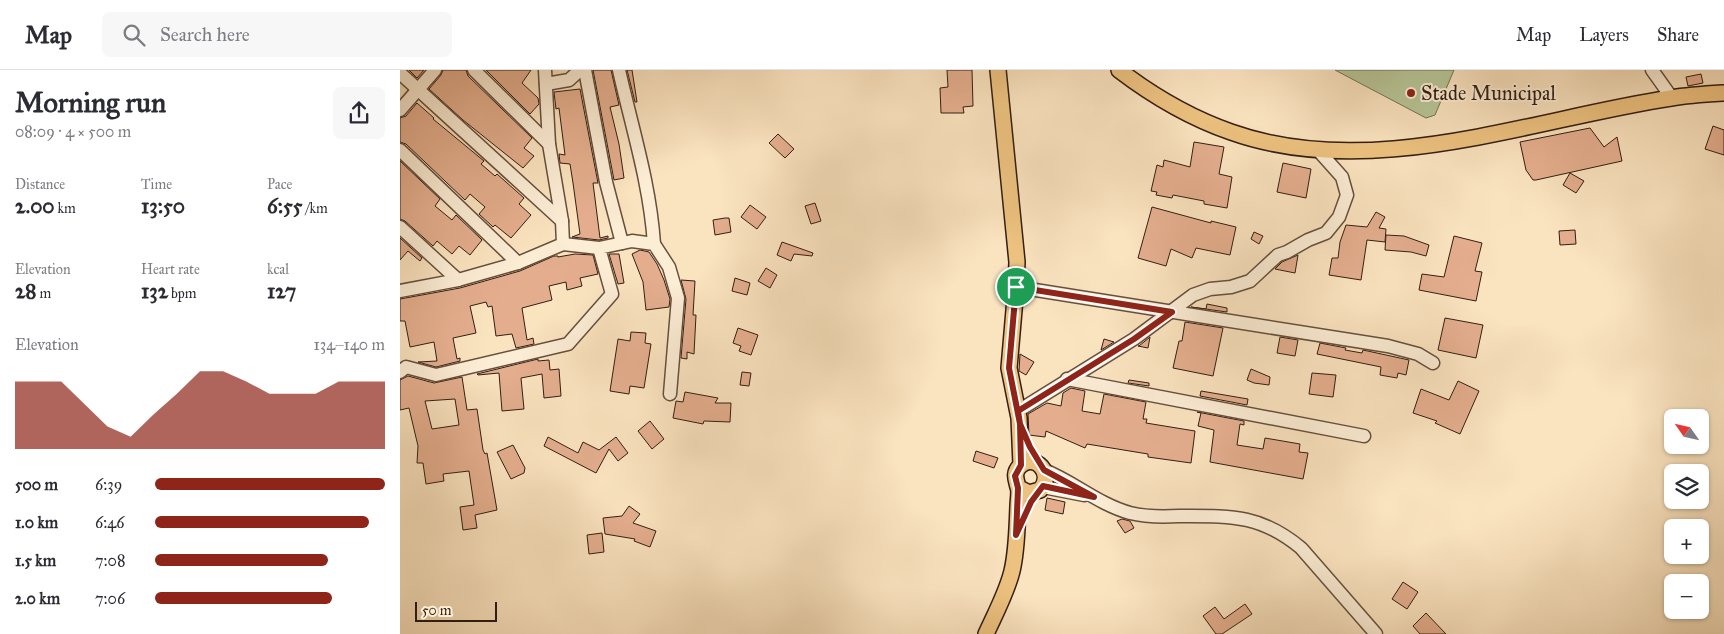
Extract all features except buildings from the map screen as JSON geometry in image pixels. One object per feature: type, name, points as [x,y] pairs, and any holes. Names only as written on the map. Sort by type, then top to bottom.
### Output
[{"type":"main road","points":[[986,634],[1012,571],[1018,488],[1015,476],[1021,465],[1018,417],[1009,368],[1017,262],[998,70]]},
{"type":"main road","points":[[1119,70],[1182,111],[1232,133],[1275,144],[1317,149],[1366,150],[1424,146],[1490,135],[1672,98],[1724,93]]},
{"type":"main road","points":[[1016,535],[1031,502],[1042,488],[1046,478],[1018,417]]},
{"type":"main road","points":[[1021,465],[1031,462],[1043,468]]},
{"type":"main road","points":[[1018,488],[1029,493],[1042,488]]},
{"type":"street","points":[[400,110],[435,70]]},
{"type":"street","points":[[474,70],[549,144]]},
{"type":"street","points":[[545,70],[549,144],[562,222],[563,244]]},
{"type":"street","points":[[546,84],[569,80],[580,70]]},
{"type":"street","points":[[585,70],[606,182],[622,243]]},
{"type":"street","points":[[619,70],[631,124],[642,160],[652,212],[654,244],[669,267],[678,298],[670,394]]},
{"type":"street","points":[[1652,70],[1672,98]]},
{"type":"street","points":[[400,73],[562,222]]},
{"type":"street","points":[[1018,417],[1068,379],[1134,339],[1193,295],[1250,281],[1278,255],[1326,233],[1339,217],[1347,195],[1342,177],[1317,149]]},
{"type":"street","points":[[400,150],[518,263]]},
{"type":"street","points":[[400,227],[458,280]]},
{"type":"street","points":[[400,291],[458,280],[518,263],[563,244],[600,248],[632,241],[654,244]]},
{"type":"street","points":[[400,372],[406,367],[436,375],[568,344],[612,294],[600,248]]},
{"type":"street","points":[[1016,287],[1388,346],[1418,354],[1433,363]]},
{"type":"street","points":[[1068,379],[1364,436]]},
{"type":"street","points":[[1043,468],[1094,497],[1119,509],[1139,515],[1240,517],[1273,528],[1301,548],[1376,634]]},
{"type":"street","points":[[1042,488],[1094,497]]},
{"type":"green space","name":"Stade Municipal","points":[[1335,70],[1454,70],[1435,115],[1426,118]]},
{"type":"place","name":"Stade Municipal","points":[[1411,93]]},
{"type":"route","points":[[1016,287],[1009,368],[1020,424],[1021,465],[1015,476],[1018,488],[1016,535],[1031,502],[1043,486],[1094,497],[1044,470],[1030,447],[1020,424],[1018,411],[1134,339],[1172,312],[1016,287]]}]
